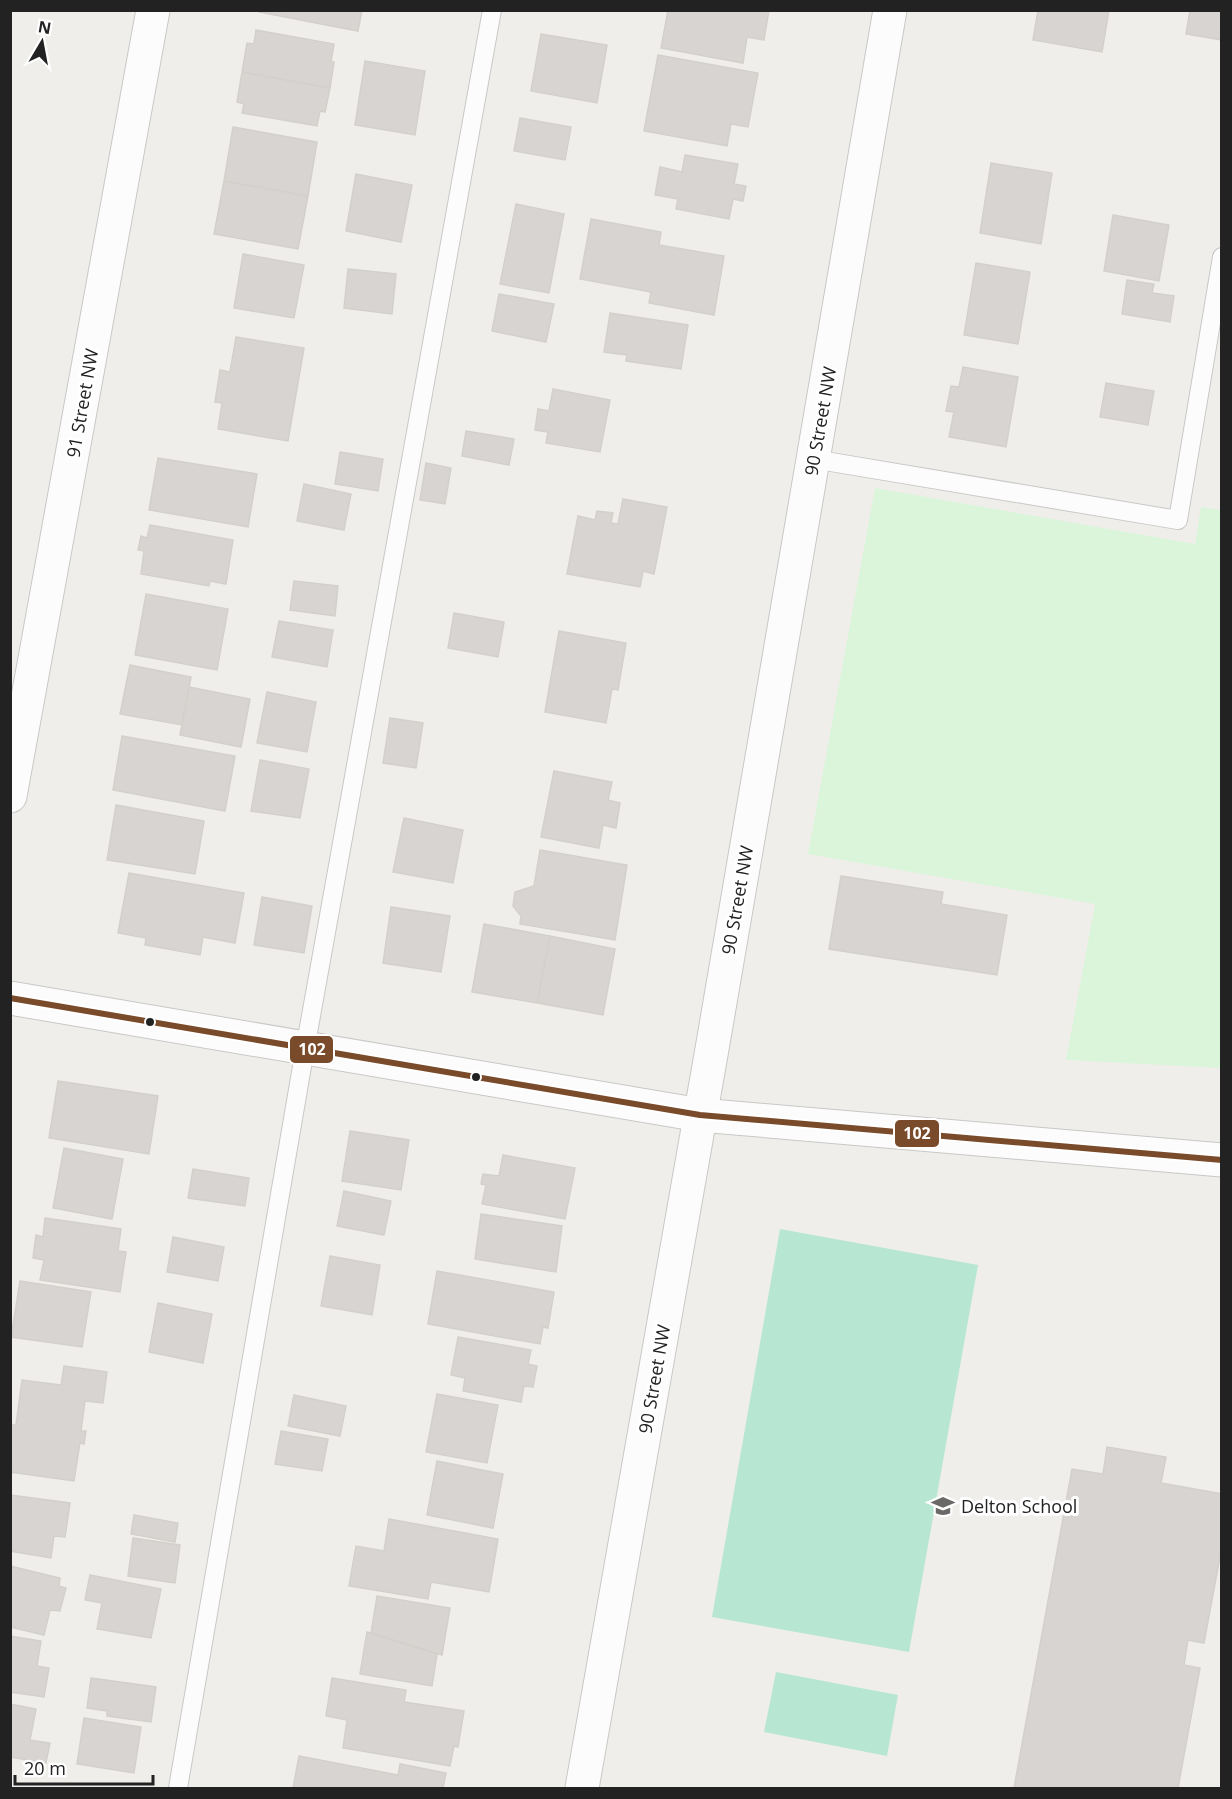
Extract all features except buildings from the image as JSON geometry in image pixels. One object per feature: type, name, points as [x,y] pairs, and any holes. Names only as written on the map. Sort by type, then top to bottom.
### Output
[{"type":"street","name":"91 Street NW","points":[[10,796],[153,10]]},
{"type":"street","name":"90 Street NW","points":[[582,1788],[890,10]]},
{"type":"street","points":[[10,998],[700,1115],[1221,1160]]},
{"type":"lane","points":[[178,1788],[305,1049],[492,10]]},
{"type":"lane","points":[[813,459],[1178,520],[1221,257]]},
{"type":"green space","points":[[875,488],[1195,544],[1201,507],[1221,510],[1221,1068],[1066,1060],[1095,904],[808,854]]},
{"type":"green space","points":[[780,1229],[978,1265],[909,1652],[712,1617]]},
{"type":"green space","points":[[776,1672],[898,1695],[887,1756],[764,1732]]},
{"type":"transit line","name":"102","points":[[10,998],[700,1115],[1222,1160]]},
{"type":"place","name":"Delton School","points":[[943,1506]]}]
